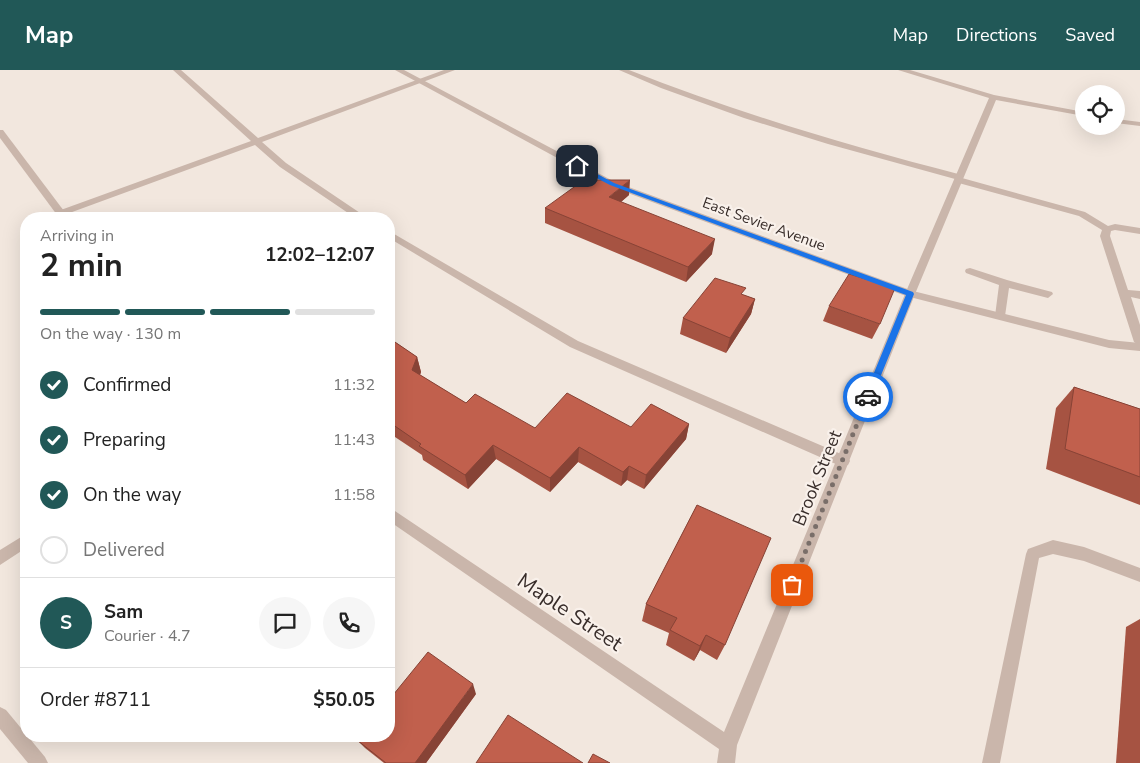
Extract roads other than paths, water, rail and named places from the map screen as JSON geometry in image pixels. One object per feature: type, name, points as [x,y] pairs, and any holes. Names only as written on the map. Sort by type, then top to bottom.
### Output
[{"type":"street","points":[[177,70],[283,165],[354,212]]},
{"type":"street","name":"East Sevier Avenue","points":[[399,70],[612,184],[910,294],[1109,344],[1140,347]]},
{"type":"street","points":[[73,212],[257,141],[451,70]]},
{"type":"street","points":[[624,70],[687,94],[825,141],[1082,214],[1107,229],[1115,227],[1140,231]]},
{"type":"street","points":[[902,70],[993,97],[1075,112]]},
{"type":"street","name":"Brook Street","points":[[726,763],[728,745],[910,294],[993,97]]},
{"type":"street","points":[[1125,122],[1140,124]]},
{"type":"street","points":[[0,132],[60,212]]},
{"type":"street","points":[[1107,229],[1105,236],[1140,342]]},
{"type":"street","points":[[395,238],[574,344],[842,461]]},
{"type":"street","points":[[970,271],[1004,284],[1048,294]]},
{"type":"street","points":[[1000,316],[1004,284]]},
{"type":"street","points":[[1124,292],[1140,295]]},
{"type":"street","name":"Maple Street","points":[[395,517],[728,745]]},
{"type":"street","points":[[0,558],[20,544]]},
{"type":"street","points":[[992,763],[1033,554],[1053,547],[1084,554],[1140,575]]},
{"type":"street","points":[[0,716],[20,740]]},
{"type":"street","points":[[22,742],[39,763]]}]
